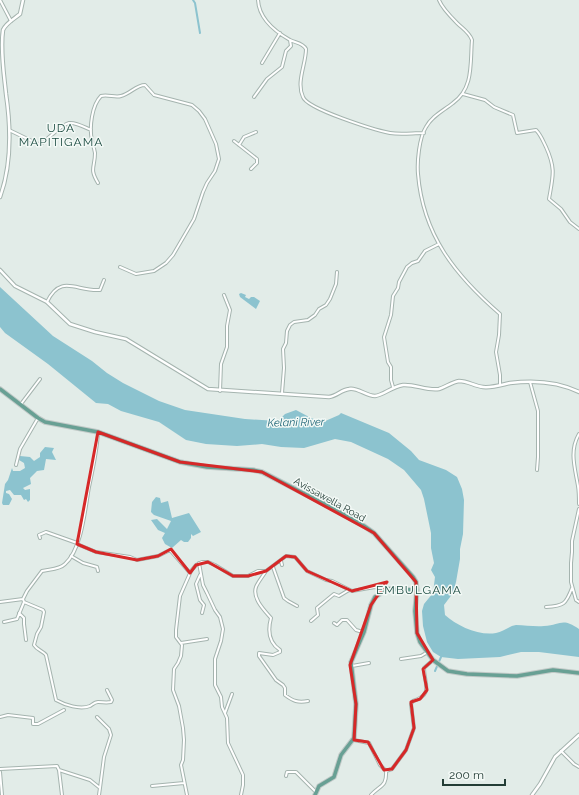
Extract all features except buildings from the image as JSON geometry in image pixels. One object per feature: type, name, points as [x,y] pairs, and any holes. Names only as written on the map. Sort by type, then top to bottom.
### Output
[{"type":"main road","name":"Avissawella Road","points":[[0,389],[38,418],[50,424],[78,427],[98,432],[180,462],[208,467],[253,470],[272,476],[369,529],[413,577],[416,582],[417,590]]},
{"type":"main road","points":[[315,793],[319,786],[334,777],[341,755],[354,740],[356,704],[351,659],[364,632],[373,600],[380,594],[389,590],[417,590],[415,612],[417,633],[420,642],[426,653],[446,670],[455,673],[517,676],[553,670],[579,673]]},
{"type":"street","points":[[0,0],[11,21]]},
{"type":"street","points":[[0,197],[8,165],[8,130],[6,94],[0,50],[3,30],[7,24],[20,14],[22,0]]},
{"type":"street","points":[[258,0],[260,14],[273,29],[290,40],[304,46],[306,49],[301,74],[302,94],[306,102],[320,110],[390,133],[408,134],[424,132]]},
{"type":"street","points":[[438,0],[457,24],[467,31],[472,40],[471,72],[465,91],[432,118],[425,128],[417,162],[419,184],[428,222],[433,235],[467,283],[500,314],[500,335],[496,352],[500,375],[500,385]]},
{"type":"street","points":[[262,63],[280,34]]},
{"type":"street","points":[[254,97],[267,79],[282,67],[286,51],[291,46],[290,40]]},
{"type":"street","points":[[98,183],[92,174],[95,154],[91,130],[93,113],[98,99],[101,96],[119,97],[140,85],[145,85],[154,95],[192,105],[199,111],[211,131],[219,152],[219,159],[215,171],[203,192],[194,219],[173,255],[166,263],[154,271],[136,274],[120,267]]},
{"type":"street","points":[[462,94],[485,100],[494,107],[513,115],[518,133],[536,130],[540,134],[550,158],[553,171],[553,184],[549,199],[561,209],[570,222],[579,229]]},
{"type":"street","points":[[8,130],[38,144],[42,143],[64,125],[69,123],[91,130]]},
{"type":"street","points":[[239,145],[244,138],[256,132]]},
{"type":"street","points":[[234,141],[257,159],[257,163],[251,169]]},
{"type":"street","points":[[393,387],[391,380],[391,367],[388,362],[384,336],[391,316],[393,296],[407,267],[418,261],[425,251],[439,244]]},
{"type":"street","points":[[0,270],[15,286],[47,302],[70,324],[95,332],[126,339],[208,389],[329,397],[335,396],[345,390],[352,389],[368,395],[376,396],[393,387],[413,385],[422,388],[440,389],[457,382],[465,381],[482,387],[494,387],[530,382],[550,383],[579,392]]},
{"type":"street","points":[[282,393],[284,368],[283,349],[286,344],[287,331],[290,325],[294,322],[308,320],[315,315],[319,309],[326,305],[336,284],[337,272]]},
{"type":"street","points":[[47,302],[52,292],[56,288],[72,285],[100,290],[104,280]]},
{"type":"street","points":[[220,390],[221,364],[227,347],[227,326],[230,310],[224,295]]},
{"type":"street","points":[[21,404],[40,379]]},
{"type":"street","points":[[530,382],[538,411],[537,470]]},
{"type":"street","points":[[16,465],[20,449],[38,418]]},
{"type":"street","points":[[4,622],[16,619],[30,586],[42,571],[64,565],[71,556],[77,544],[84,517],[98,432]]},
{"type":"street","points":[[579,434],[576,439],[573,461],[578,487],[579,504]]},
{"type":"street","points":[[579,509],[572,541],[571,563],[572,587],[576,600],[579,602]]},
{"type":"street","points":[[40,538],[39,535],[46,532],[96,552],[124,555],[137,560],[158,556],[170,550],[190,573]]},
{"type":"street","points":[[71,556],[83,563],[98,566],[98,571]]},
{"type":"street","points":[[187,795],[181,765],[183,760],[183,728],[179,706],[173,690],[174,669],[178,663],[182,651],[181,643],[176,637],[178,606],[180,596],[190,573],[196,565],[199,563],[208,562],[233,576],[240,577],[253,575],[258,571],[266,571],[286,556],[295,557],[306,571],[326,580],[332,581],[349,590],[354,591],[375,587],[389,590]]},
{"type":"street","points":[[281,561],[282,565]]},
{"type":"street","points":[[199,563],[202,585],[214,610],[220,617],[223,629],[215,659],[215,685],[221,697],[228,723],[228,743],[243,775],[241,795]]},
{"type":"street","points":[[273,567],[284,598],[297,606]]},
{"type":"street","points":[[266,571],[255,592],[260,606],[271,618],[269,631],[271,640],[280,652],[273,655],[259,653],[259,656],[276,680],[283,685],[285,688],[285,695],[295,702],[308,701]]},
{"type":"street","points":[[201,574],[196,584],[200,600],[204,605],[202,613]]},
{"type":"street","points":[[546,607],[556,607],[563,604],[567,600],[572,587]]},
{"type":"street","points":[[311,621],[318,615],[316,608],[324,601],[334,594],[339,596],[349,590]]},
{"type":"street","points":[[0,602],[23,600],[43,610],[44,612],[41,627],[34,645],[46,655],[56,700],[76,707],[89,706],[97,702],[108,703],[112,700],[107,690]]},
{"type":"street","points":[[19,613],[24,618],[26,640]]},
{"type":"street","points":[[334,623],[337,625],[342,620],[347,620],[356,630],[364,632]]},
{"type":"street","points":[[181,643],[207,639]]},
{"type":"street","points":[[401,659],[421,656],[426,653]]},
{"type":"street","points":[[386,771],[392,768],[406,750],[414,728],[411,704],[413,701],[420,699],[427,690],[424,668],[434,661]]},
{"type":"street","points":[[351,667],[369,663]]},
{"type":"street","points":[[225,713],[232,694]]},
{"type":"street","points":[[0,717],[8,715],[33,718],[33,724],[38,724],[64,710]]},
{"type":"street","points":[[97,717],[109,729],[111,735],[104,757],[99,795]]},
{"type":"street","points":[[532,795],[555,757],[579,734]]},
{"type":"street","points":[[354,740],[369,743],[380,765],[386,771],[384,784],[372,795]]},
{"type":"street","points":[[562,751],[574,764],[579,767]]},
{"type":"street","points":[[0,769],[57,766],[59,770],[90,780],[100,788]]},
{"type":"street","points":[[59,770],[62,795]]},
{"type":"street","points":[[0,772],[2,795]]},
{"type":"street","points":[[286,776],[287,772],[296,772],[315,793]]},
{"type":"street","points":[[152,786],[184,783]]},
{"type":"highlighted area","points":[[98,432],[180,462],[262,472],[374,533],[416,582],[417,633],[433,660],[423,669],[427,690],[420,699],[411,702],[414,728],[406,750],[392,769],[384,770],[368,742],[354,740],[356,704],[350,665],[371,605],[387,582],[352,591],[307,571],[295,557],[286,556],[266,571],[248,576],[233,576],[208,562],[196,565],[190,573],[171,549],[158,556],[137,560],[96,552],[77,544]]},
{"type":"water","name":"Kelani River","points":[[0,287],[53,336],[123,383],[159,401],[185,410],[245,419],[278,421],[285,414],[296,410],[311,418],[323,422],[341,413],[389,433],[411,451],[419,460],[446,470],[457,477],[462,489],[464,500],[463,534],[460,559],[453,593],[444,605],[445,615],[462,626],[476,632],[489,634],[499,632],[516,625],[541,626],[569,623],[579,629],[579,657],[539,652],[521,652],[500,657],[458,659],[441,657],[433,652],[427,642],[423,626],[422,611],[424,604],[433,593],[435,577],[431,570],[434,563],[431,548],[431,533],[421,490],[404,470],[388,459],[351,442],[335,439],[304,448],[262,444],[237,446],[206,444],[186,440],[159,422],[121,411],[108,404],[96,403],[48,364],[5,333],[0,327]]},
{"type":"water","points":[[241,293],[246,295],[245,297],[249,299],[254,297],[260,301],[256,309],[240,297],[239,294]]},
{"type":"water","points":[[45,447],[54,448],[52,452],[56,460],[46,459],[44,470],[37,471],[30,478],[31,484],[23,488],[25,490],[30,489],[30,500],[28,502],[26,499],[24,500],[21,495],[14,495],[10,490],[6,491],[6,493],[9,494],[12,499],[9,505],[3,505],[5,484],[12,468],[13,471],[20,471],[25,468],[24,463],[19,460],[20,456],[30,457],[34,461],[40,457],[40,453]]},
{"type":"water","points":[[156,497],[160,498],[161,503],[168,501],[172,518],[189,513],[201,532],[193,536],[191,534],[191,538],[188,542],[181,540],[172,548],[165,544],[162,538],[165,533],[158,530],[151,520],[157,519],[167,529],[171,521],[154,515],[151,512],[152,502]]},
{"type":"waterway","points":[[193,0],[195,3],[200,33]]},
{"type":"waterway","points":[[435,671],[441,657]]},
{"type":"district","name":"UDA MAPITIGAMA","points":[[61,135]]},
{"type":"district","name":"EMBULGAMA","points":[[419,590]]}]
